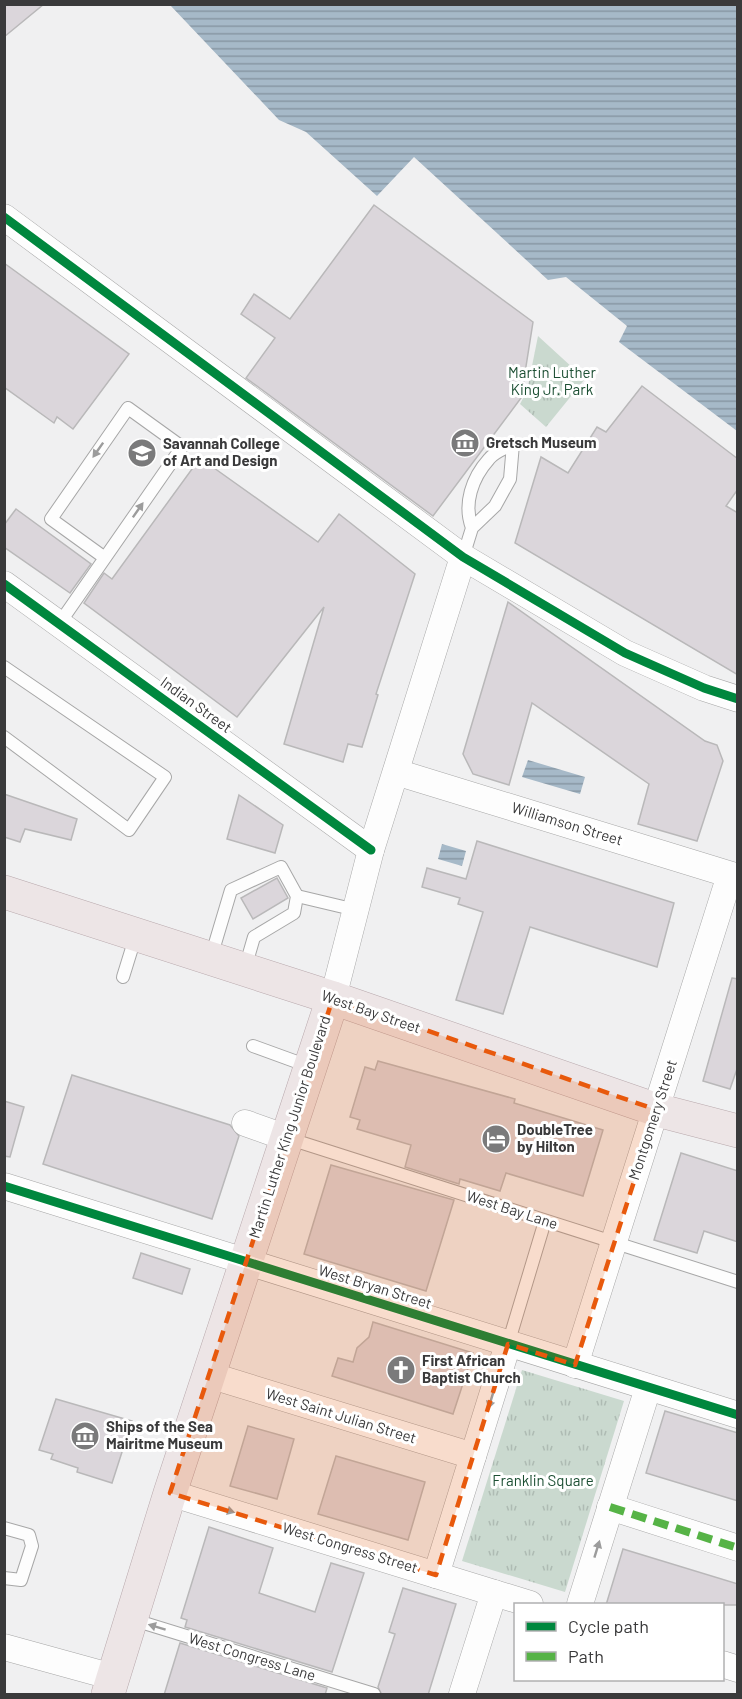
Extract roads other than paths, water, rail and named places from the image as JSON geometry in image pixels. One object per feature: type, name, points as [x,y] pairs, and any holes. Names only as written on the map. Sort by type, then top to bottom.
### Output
[{"type":"main road","name":"West Bay Street","points":[[4,892],[333,998],[657,1110],[738,1131]]},
{"type":"main road","name":"Martin Luther King Junior Boulevard","points":[[110,1686],[170,1493],[333,998]]},
{"type":"street","points":[[4,217],[463,557],[625,653],[738,699]]},
{"type":"street","name":"Martin Luther King Junior Boulevard","points":[[333,998],[371,850],[463,557]]},
{"type":"street","name":"Indian Street","points":[[4,584],[371,850]]},
{"type":"street","name":"Williamson Street","points":[[396,772],[734,876]]},
{"type":"street","name":"Montgomery Street","points":[[576,1365],[734,876]]},
{"type":"street","points":[[245,1123],[287,1138]]},
{"type":"street","name":"West Bryan Street","points":[[4,1186],[738,1415]]},
{"type":"street","points":[[436,1575],[508,1344]]},
{"type":"street","name":"West Saint Julian Street","points":[[209,1375],[473,1456]]},
{"type":"street","points":[[581,1603],[648,1388]]},
{"type":"street","name":"West Congress Street","points":[[170,1493],[524,1603]]},
{"type":"street","points":[[610,1507],[738,1548]]},
{"type":"street","points":[[462,1695],[494,1593]]},
{"type":"street","points":[[4,1647],[110,1686]]},
{"type":"lane","points":[[59,624],[105,558],[182,447],[128,408],[51,519],[105,558]]},
{"type":"lane","points":[[463,557],[472,528],[495,506],[510,479],[513,444],[490,457],[470,490],[467,516],[472,528]]},
{"type":"lane","points":[[4,667],[165,777],[129,830],[4,736]]},
{"type":"lane","points":[[211,958],[231,890],[281,867],[297,896],[294,913],[254,937],[245,970]]},
{"type":"lane","points":[[297,896],[356,910]]},
{"type":"lane","points":[[123,977],[136,934]]},
{"type":"lane","points":[[253,1046],[310,1066]]},
{"type":"lane","name":"West Bay Lane","points":[[287,1138],[738,1282]]},
{"type":"lane","points":[[508,1344],[545,1221]]},
{"type":"lane","points":[[4,1528],[29,1535],[32,1546],[21,1580],[4,1578]]},
{"type":"lane","name":"West Congress Lane","points":[[131,1619],[374,1695]]},
{"type":"water","points":[[170,5],[737,5],[737,431],[619,342],[627,326],[566,277],[548,280],[414,157],[377,196],[306,132],[279,120]]},
{"type":"water","points":[[528,760],[585,777],[580,794],[522,777]]},
{"type":"water","points":[[442,844],[466,851],[462,866],[438,859]]},
{"type":"place","name":"Gretsch Museum","points":[[465,443]]},
{"type":"place","name":"Savannah College of Art and Design","points":[[142,453]]},
{"type":"place","name":"DoubleTree by Hilton","points":[[496,1139]]},
{"type":"place","name":"First African Baptist Church","points":[[401,1370]]},
{"type":"place","name":"Ships of the Sea Mairitme Museum","points":[[85,1436]]},
{"type":"park label","name":"Martin Luther King Jr. Park","points":[[552,382]]},
{"type":"park label","name":"Franklin Square","points":[[543,1481]]}]
